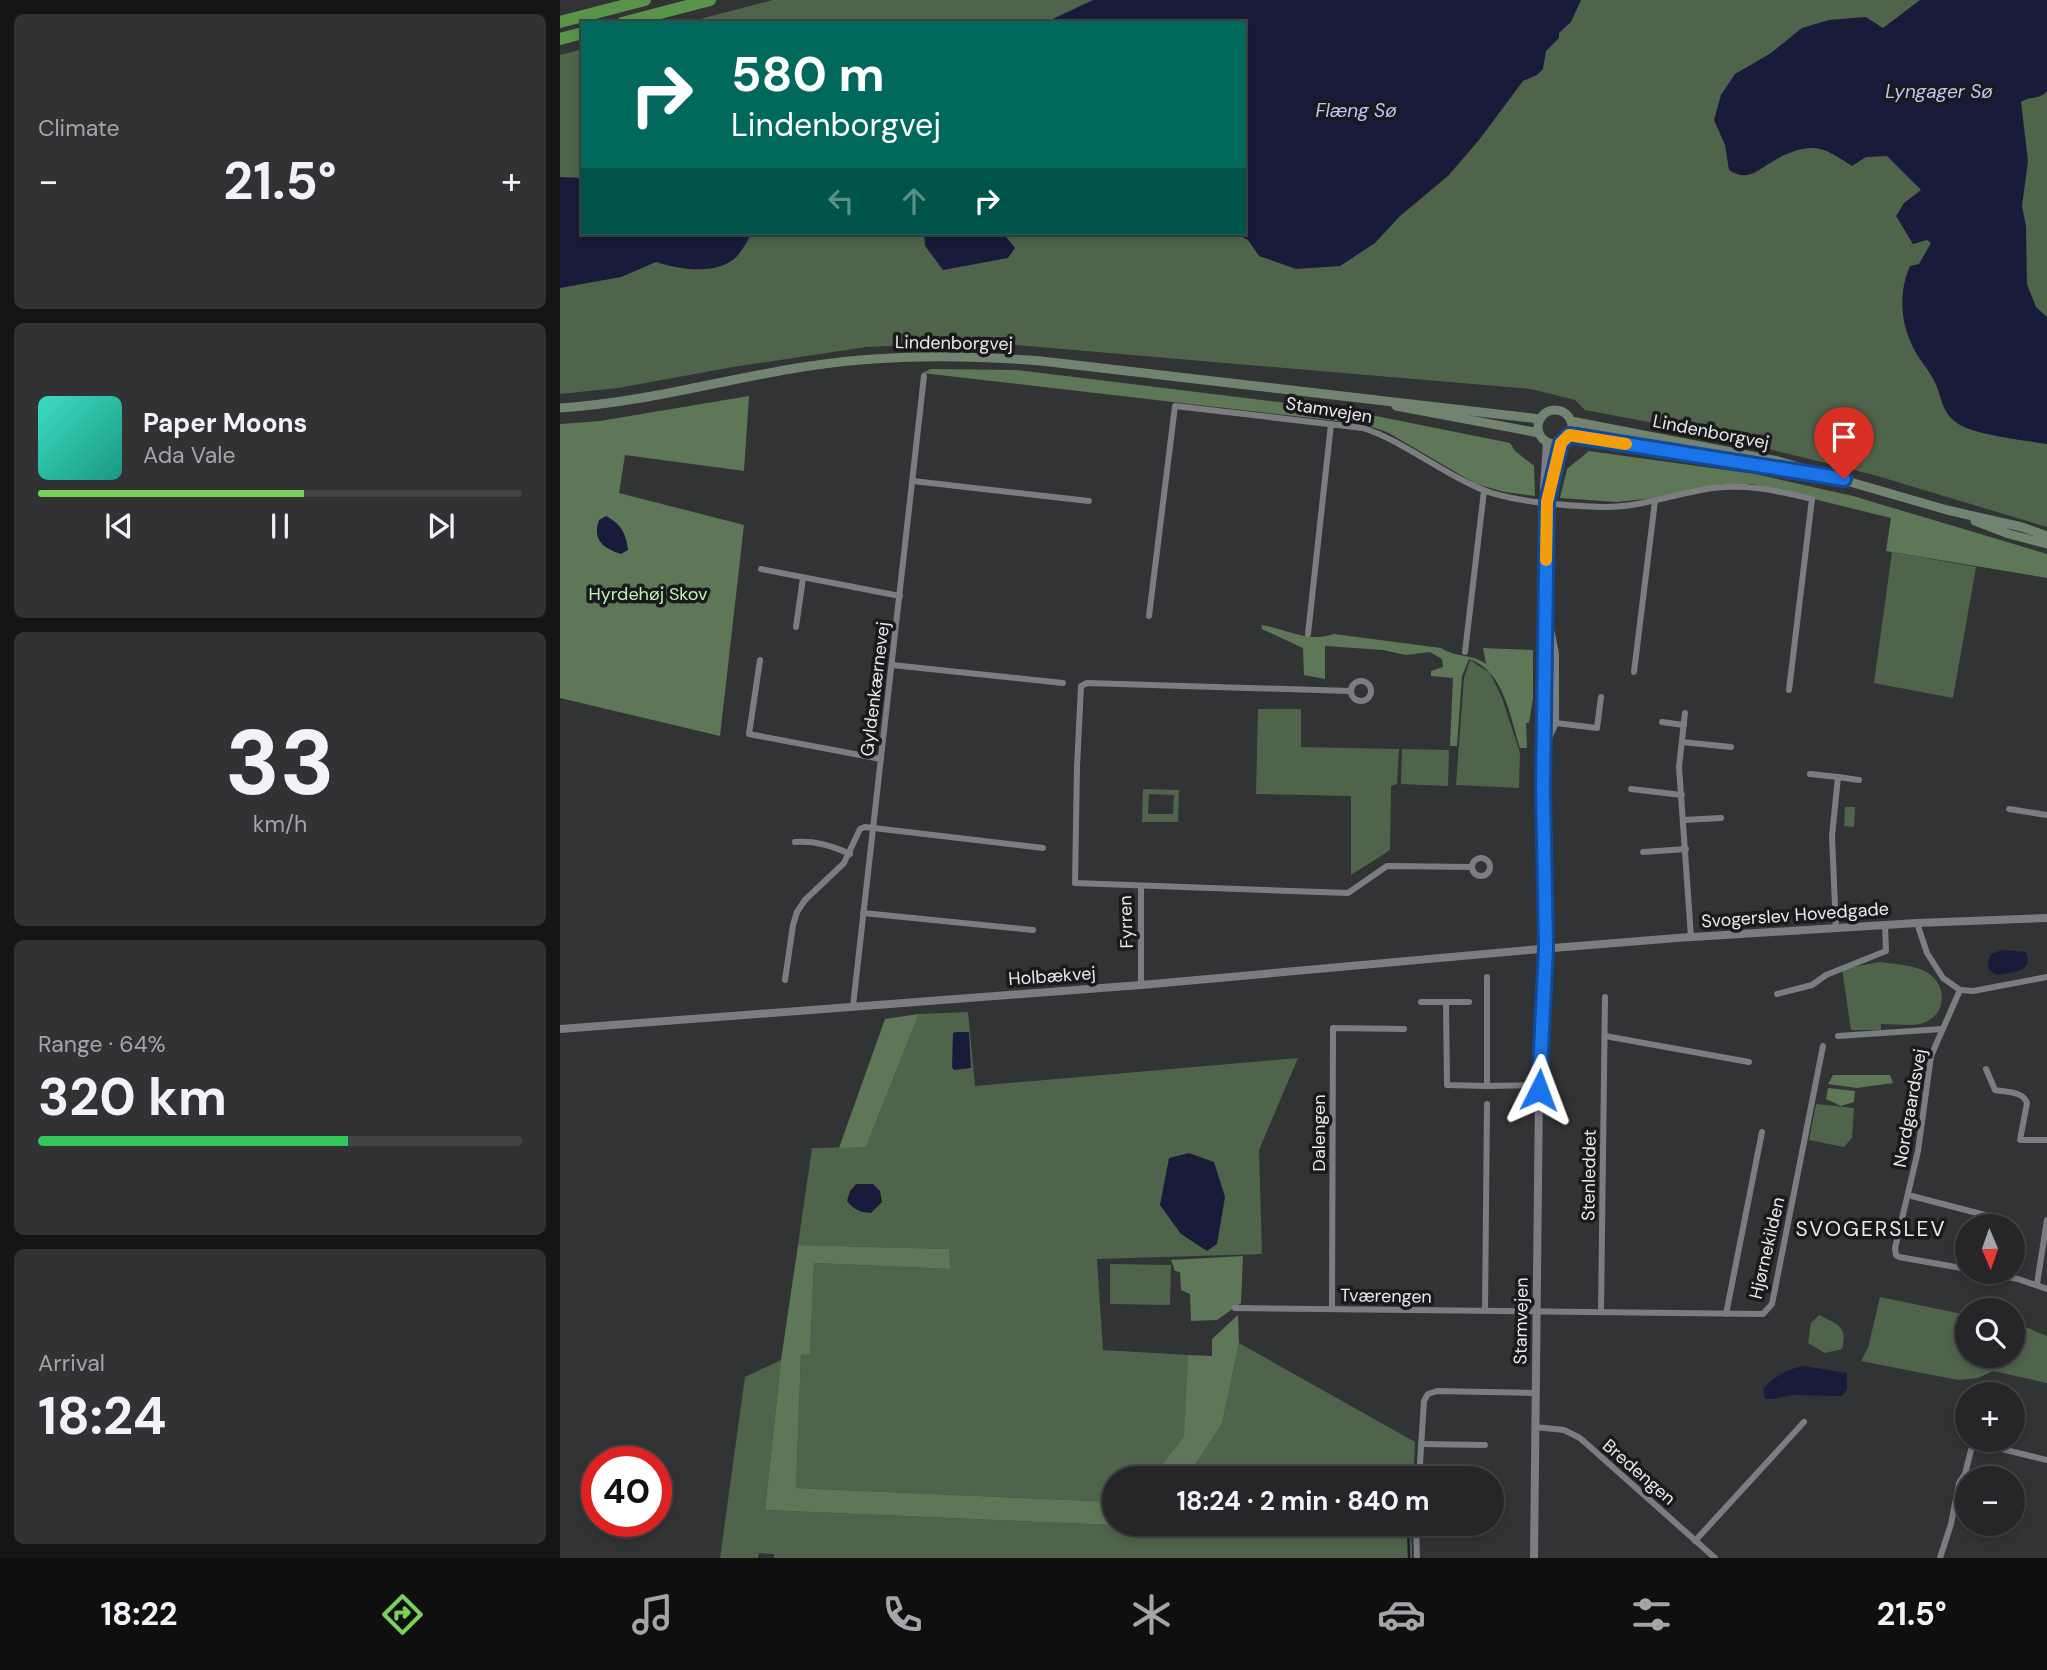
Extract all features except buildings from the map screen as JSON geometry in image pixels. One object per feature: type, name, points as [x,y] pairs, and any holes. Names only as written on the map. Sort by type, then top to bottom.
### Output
[{"type":"highway","points":[[560,22],[645,0]]},
{"type":"highway","points":[[630,21],[710,0]]},
{"type":"highway","points":[[560,39],[581,34]]},
{"type":"main road","name":"Lindenborgvej","points":[[560,408],[640,400],[848,360],[982,356],[1540,419]]},
{"type":"main road","name":"Lindenborgvej","points":[[1349,397],[1539,433]]},
{"type":"main road","points":[[1554,410],[1566,414],[1571,421],[1569,435],[1561,443],[1547,442],[1539,433],[1540,419],[1546,412],[1554,410]]},
{"type":"main road","name":"Lindenborgvej","points":[[1571,421],[1778,461],[2047,536]]},
{"type":"main road","name":"Lindenborgvej","points":[[1569,435],[1844,479]]},
{"type":"main road","name":"Lindenborgvej","points":[[1947,510],[2009,534],[2047,544]]},
{"type":"street","name":"Gyldenkærnevej","points":[[853,1006],[924,376]]},
{"type":"street","name":"Stamvejen","points":[[1149,616],[1175,406],[1331,424],[1363,428],[1386,436],[1484,491],[1547,502],[1611,507],[1655,501],[1702,489],[1739,486],[1764,488],[1812,499],[1789,690]]},
{"type":"street","points":[[1308,634],[1331,424]]},
{"type":"street","name":"Stamvejen","points":[[1547,442],[1544,488],[1547,502]]},
{"type":"street","name":"Stamvejen","points":[[1534,1558],[1539,1084],[1546,948],[1544,750],[1547,502],[1561,443]]},
{"type":"street","points":[[913,481],[1089,501]]},
{"type":"street","points":[[1465,652],[1484,491]]},
{"type":"street","points":[[1634,673],[1655,501]]},
{"type":"street","points":[[761,569],[900,596]]},
{"type":"street","points":[[796,627],[803,578]]},
{"type":"street","points":[[1544,750],[1556,723],[1556,654],[1552,633],[1545,620]]},
{"type":"street","points":[[760,660],[749,734],[881,759]]},
{"type":"street","points":[[892,665],[1063,683]]},
{"type":"street","name":"Fyrren","points":[[1141,985],[1141,887],[1075,883],[1081,686],[1087,683],[1350,691]]},
{"type":"street","points":[[1556,723],[1597,728],[1601,697]]},
{"type":"street","points":[[1685,713],[1679,767],[1691,937]]},
{"type":"street","points":[[1662,722],[1684,725]]},
{"type":"street","points":[[1682,741],[1731,747]]},
{"type":"street","points":[[1810,774],[1859,780]]},
{"type":"street","points":[[1836,929],[1832,836],[1838,777]]},
{"type":"street","points":[[1631,789],[1682,795]]},
{"type":"street","points":[[2009,809],[2047,815]]},
{"type":"street","points":[[1684,820],[1721,818]]},
{"type":"street","points":[[785,980],[797,912],[805,900],[844,863],[860,829],[873,828],[1043,848]]},
{"type":"street","points":[[795,842],[828,844],[850,854]]},
{"type":"street","points":[[1643,852],[1686,849]]},
{"type":"street","points":[[1141,887],[1348,893],[1387,866],[1397,864],[1472,867]]},
{"type":"street","points":[[863,913],[1033,930]]},
{"type":"street","name":"Svogerslev Hovedgade","points":[[1546,948],[1917,923],[2047,918]]},
{"type":"street","points":[[1917,923],[1927,953],[1943,978],[1961,990],[1973,991],[2047,977]]},
{"type":"street","points":[[1777,994],[1812,985],[1826,975],[1886,951],[1885,925]]},
{"type":"street","name":"Holbækvej","points":[[560,1029],[1141,985],[1546,948]]},
{"type":"street","points":[[1487,1086],[1488,977]]},
{"type":"street","name":"Nordgaardsvej","points":[[1955,1267],[1896,1255],[1895,1248],[1918,1151],[1931,1056],[1961,990]]},
{"type":"street","name":"Stenleddet","points":[[1601,1312],[1605,997]]},
{"type":"street","points":[[1421,1002],[1469,1002]]},
{"type":"street","points":[[1446,1002],[1447,1085],[1539,1084]]},
{"type":"street","name":"Dalengen","points":[[1332,1309],[1333,1028],[1405,1029]]},
{"type":"street","points":[[1838,1036],[1942,1029]]},
{"type":"street","points":[[1605,1036],[1749,1062]]},
{"type":"street","name":"Hjørnekilden","points":[[1536,1312],[1763,1314],[1772,1304],[1823,1046]]},
{"type":"street","points":[[1986,1069],[1995,1090],[2025,1098],[2027,1103],[2020,1140],[2047,1140]]},
{"type":"street","points":[[1485,1311],[1487,1104]]},
{"type":"street","points":[[1726,1314],[1762,1132]]},
{"type":"street","name":"Nordgaardsvej","points":[[1908,1195],[1981,1214]]},
{"type":"street","points":[[2036,1284],[2047,1220]]},
{"type":"street","points":[[2025,1282],[2047,1289]]},
{"type":"street","name":"Tværengen","points":[[1235,1308],[1536,1312]]},
{"type":"street","points":[[1420,1466],[1424,1401],[1428,1394],[1437,1391],[1536,1393]]},
{"type":"street","points":[[1695,1541],[1804,1422]]},
{"type":"street","name":"Bredengen","points":[[1535,1427],[1564,1430],[1580,1438],[1715,1558]]},
{"type":"street","points":[[1421,1444],[1485,1446]]},
{"type":"street","points":[[1940,1558],[1951,1524],[1959,1483],[1975,1445],[2047,1460]]},
{"type":"street","points":[[1416,1536],[1417,1558]]},
{"type":"green space","points":[[773,0],[2047,0],[2047,527],[1874,475],[1696,431],[1585,410],[1575,400],[1531,389],[980,342],[866,347],[618,388],[560,394],[560,55],[581,50],[581,235],[1246,235],[1246,21],[693,21]]},
{"type":"green space","points":[[931,369],[1017,370],[1351,411],[1510,443],[1515,451],[1534,466],[1535,496],[1476,484],[1387,432],[1363,424],[922,373]]},
{"type":"green space","name":"Hyrdehøj Skov","points":[[749,396],[744,471],[625,455],[619,493],[744,525],[720,736],[560,698],[560,424],[600,421]]},
{"type":"green space","points":[[1589,451],[1755,474],[1853,496],[2047,554],[2047,578],[1886,551],[1891,518],[1753,484],[1723,484],[1655,498],[1617,502],[1560,498],[1567,469]]},
{"type":"green space","points":[[1892,552],[1976,567],[1953,698],[1874,683]]},
{"type":"green space","points":[[1261,625],[1306,636],[1334,634],[1441,648],[1486,664],[1483,648],[1533,650],[1533,698],[1529,723],[1526,723],[1527,748],[1520,748],[1509,709],[1498,684],[1481,665],[1469,659],[1462,676],[1457,746],[1450,746],[1453,678],[1431,676],[1431,671],[1443,667],[1442,659],[1430,652],[1406,655],[1383,650],[1325,646],[1325,679],[1304,675],[1303,648],[1262,629]]},
{"type":"green space","points":[[1470,660],[1490,673],[1502,698],[1520,753],[1519,788],[1456,785],[1464,678]]},
{"type":"green space","points":[[1258,709],[1301,709],[1301,747],[1399,749],[1397,784],[1391,786],[1390,850],[1351,875],[1351,796],[1256,794]]},
{"type":"green space","points":[[1402,749],[1449,750],[1448,786],[1401,784]]},
{"type":"green space","points":[[1143,789],[1179,790],[1178,822],[1142,822]],"holes":[[[1149,794],[1174,795],[1173,814],[1148,814]]]},
{"type":"green space","points":[[1845,807],[1855,807],[1854,827],[1844,826]]},
{"type":"green space","points":[[1880,962],[1917,968],[1935,979],[1942,994],[1942,1001],[1929,1021],[1906,1025],[1881,1024],[1881,1030],[1851,1030],[1842,969]]},
{"type":"green space","points":[[968,1012],[975,1086],[1298,1058],[1259,1150],[1262,1254],[1097,1259],[1103,1350],[1188,1355],[1185,1437],[1162,1466],[1102,1466],[1102,1501],[796,1488],[801,1355],[810,1353],[814,1263],[950,1269],[948,1249],[798,1245],[812,1148],[866,1147],[919,1014]]},
{"type":"green space","points":[[919,1014],[866,1147],[839,1148],[885,1019]]},
{"type":"green space","points":[[1833,1075],[1890,1075],[1893,1083],[1915,1080],[1857,1088],[1828,1084]]},
{"type":"green space","points":[[1828,1088],[1855,1091],[1854,1102],[1841,1106],[1826,1099]]},
{"type":"green space","points":[[1816,1104],[1854,1108],[1852,1138],[1844,1147],[1809,1140]]},
{"type":"green space","points":[[798,1245],[949,1249],[950,1269],[814,1263],[810,1354],[801,1355],[796,1488],[1102,1501],[1102,1525],[765,1510],[781,1360]]},
{"type":"green space","points":[[1243,1256],[1241,1303],[1217,1320],[1191,1321],[1190,1294],[1181,1290],[1180,1272],[1175,1271],[1171,1260]]},
{"type":"green space","points":[[1110,1264],[1171,1265],[1170,1305],[1110,1304]]},
{"type":"green space","points":[[1880,1297],[1955,1313],[1955,1368],[2025,1368],[2025,1327],[2047,1336],[2047,1383],[1993,1371],[1978,1378],[1958,1380],[1861,1361],[1868,1348]]},
{"type":"green space","points":[[1238,1315],[1239,1343],[1222,1424],[1194,1466],[1161,1466],[1184,1437],[1188,1355],[1212,1356],[1212,1339]]},
{"type":"green space","points":[[1819,1315],[1840,1327],[1844,1335],[1842,1349],[1825,1353],[1808,1343],[1811,1323]]},
{"type":"green space","points":[[1239,1343],[1415,1442],[1414,1466],[1194,1466],[1222,1424]]},
{"type":"green space","points":[[781,1360],[765,1510],[1102,1525],[1102,1536],[1411,1536],[1412,1558],[774,1558],[774,1554],[759,1553],[758,1558],[720,1558],[745,1377]]},
{"type":"water","name":"Flæng Sø","points":[[1093,0],[1581,0],[1571,22],[1546,51],[1543,69],[1523,81],[1448,176],[1400,216],[1375,243],[1340,266],[1296,269],[1259,256],[1248,240],[1239,235],[1246,235],[1246,21],[1048,21]]},
{"type":"water","name":"Lyngager Sø","points":[[1920,0],[2047,0],[2047,91],[2041,96],[2021,102],[2028,161],[2022,206],[2026,226],[2027,284],[2036,307],[2047,317],[2047,444],[2003,437],[1962,426],[1945,410],[1936,384],[1916,354],[1903,316],[1906,276],[1910,266],[1919,264],[1931,243],[1927,240],[1913,244],[1896,216],[1904,203],[1921,190],[1887,156],[1866,157],[1852,166],[1828,152],[1808,148],[1787,154],[1751,174],[1741,175],[1729,170],[1725,145],[1714,120],[1721,95],[1735,74],[1771,53],[1802,28],[1829,20],[1866,17],[1883,28]]},
{"type":"water","points":[[560,177],[581,178],[581,235],[751,235],[733,260],[715,268],[674,267],[656,262],[621,277],[560,288]]},
{"type":"water","points":[[924,235],[1005,235],[1015,248],[1008,258],[943,270],[925,246]]},
{"type":"water","points":[[606,516],[619,526],[626,539],[628,550],[621,554],[604,546],[598,538],[599,520]]},
{"type":"water","points":[[2002,950],[2026,952],[2027,964],[2015,972],[1997,975],[1989,970],[1988,962],[1991,954]]},
{"type":"water","points":[[969,1032],[971,1068],[954,1070],[952,1067],[953,1033]]},
{"type":"water","points":[[1189,1153],[1214,1162],[1225,1197],[1217,1244],[1207,1251],[1181,1234],[1160,1205],[1169,1158]]},
{"type":"water","points":[[856,1184],[873,1184],[880,1191],[882,1202],[871,1213],[852,1207],[847,1201]]},
{"type":"water","points":[[1804,1366],[1847,1373],[1847,1389],[1842,1396],[1791,1395],[1765,1399],[1763,1389],[1772,1380],[1787,1371]]},
{"type":"waterway","points":[[1408,1536],[1409,1558]]},
{"type":"slow traffic","points":[[1546,560],[1547,502],[1561,443],[1569,435],[1626,444]]},
{"type":"district","name":"SVOGERSLEV","points":[[1871,1229]]},
{"type":"route","points":[[1539,1090],[1546,948],[1543,788],[1547,502],[1561,443],[1569,435],[1844,479]]}]
